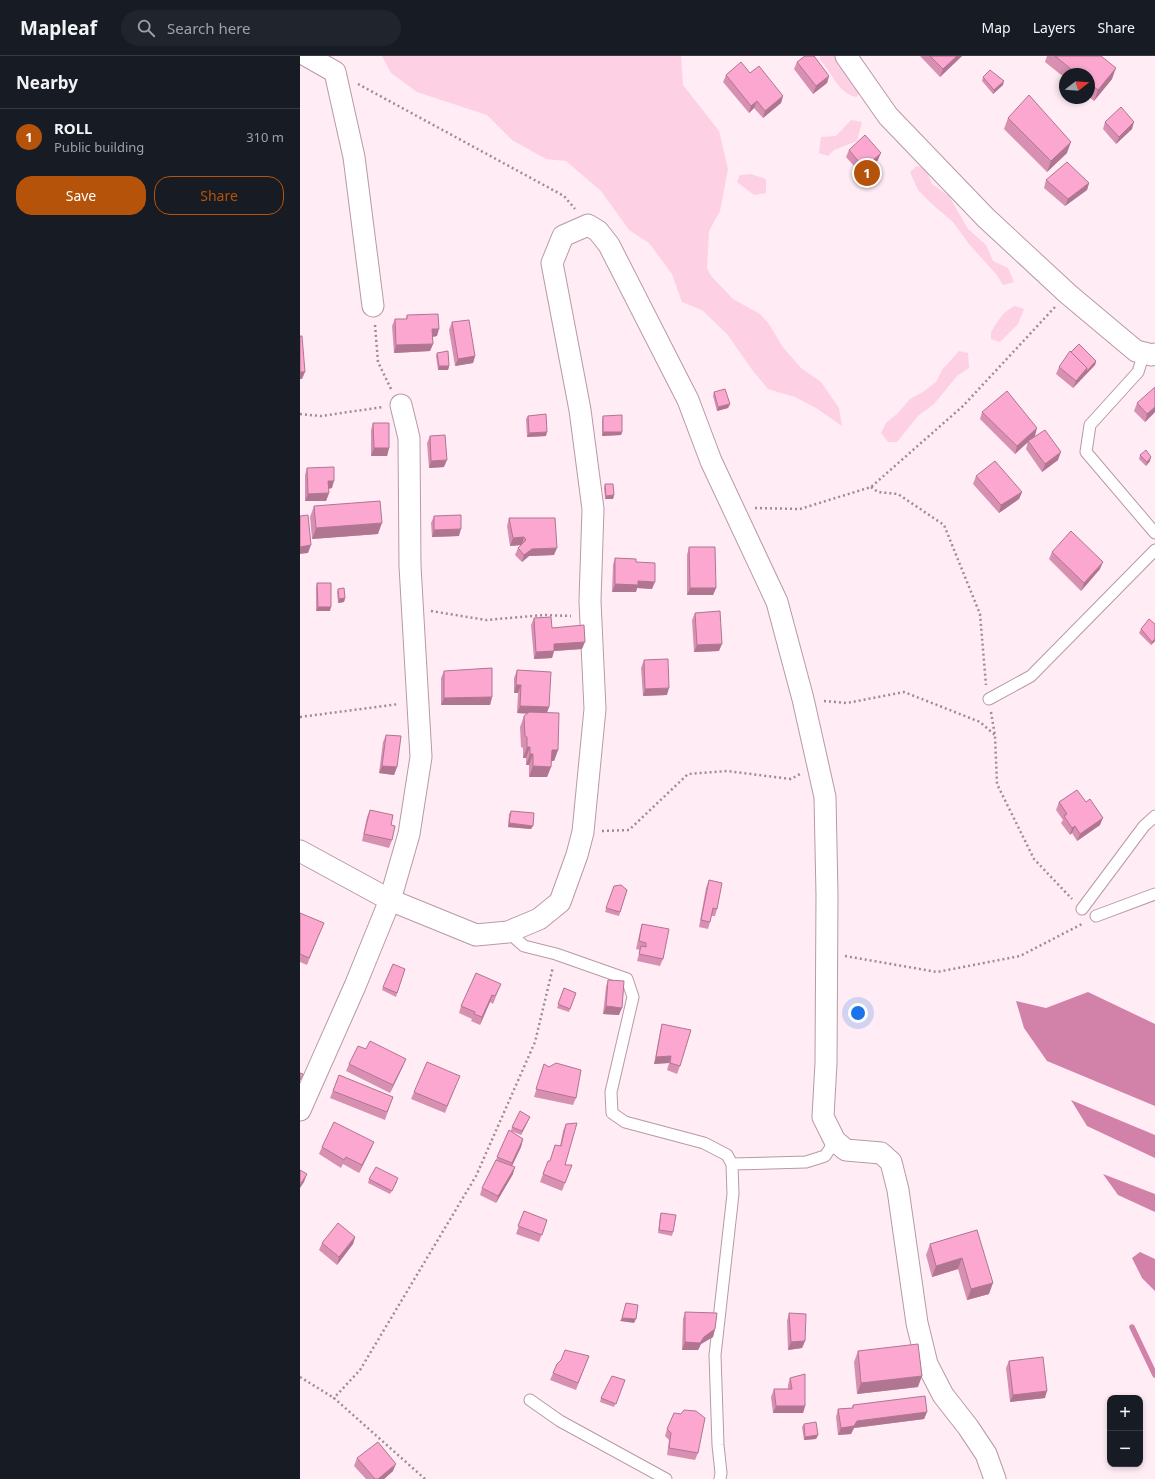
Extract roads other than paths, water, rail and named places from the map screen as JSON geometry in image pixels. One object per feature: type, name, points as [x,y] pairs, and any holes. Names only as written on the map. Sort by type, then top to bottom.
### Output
[{"type":"street","points":[[307,56],[335,72],[354,157],[373,306]]},
{"type":"street","points":[[846,56],[888,116],[986,218],[1068,294],[1136,351],[1149,353]]},
{"type":"street","points":[[300,851],[390,900],[476,935],[508,932],[539,920],[560,902],[577,855],[583,832],[595,709],[590,601],[592,509],[580,410],[552,263],[563,236],[588,225],[598,231],[609,244],[688,400],[711,461],[777,602],[803,699],[825,797],[827,895],[826,1063],[823,1117],[835,1142],[846,1150],[881,1153],[891,1162],[898,1190],[917,1323],[927,1364],[943,1395],[968,1427],[986,1454],[995,1479]]},
{"type":"street","points":[[300,1110],[356,986],[390,900],[410,834],[421,757],[413,608],[409,438],[401,405]]},
{"type":"lane","points":[[1149,353],[1138,372],[1090,425],[1086,452],[1155,533]]},
{"type":"lane","points":[[989,699],[1030,676],[1155,550]]},
{"type":"lane","points":[[1082,909],[1144,826],[1155,816]]},
{"type":"lane","points":[[1096,916],[1155,894]]},
{"type":"lane","points":[[508,932],[524,946],[556,954],[627,979],[633,998],[611,1092],[612,1113],[625,1122],[704,1143],[727,1155],[732,1164],[732,1194],[715,1354],[718,1445],[721,1473],[720,1479]]},
{"type":"lane","points":[[732,1164],[806,1162],[825,1156],[835,1142]]},
{"type":"lane","points":[[530,1400],[560,1421],[666,1479]]},
{"type":"waterway","points":[[1132,1327],[1155,1375]]},
{"type":"place","name":"ROLL","points":[[867,173]]}]
